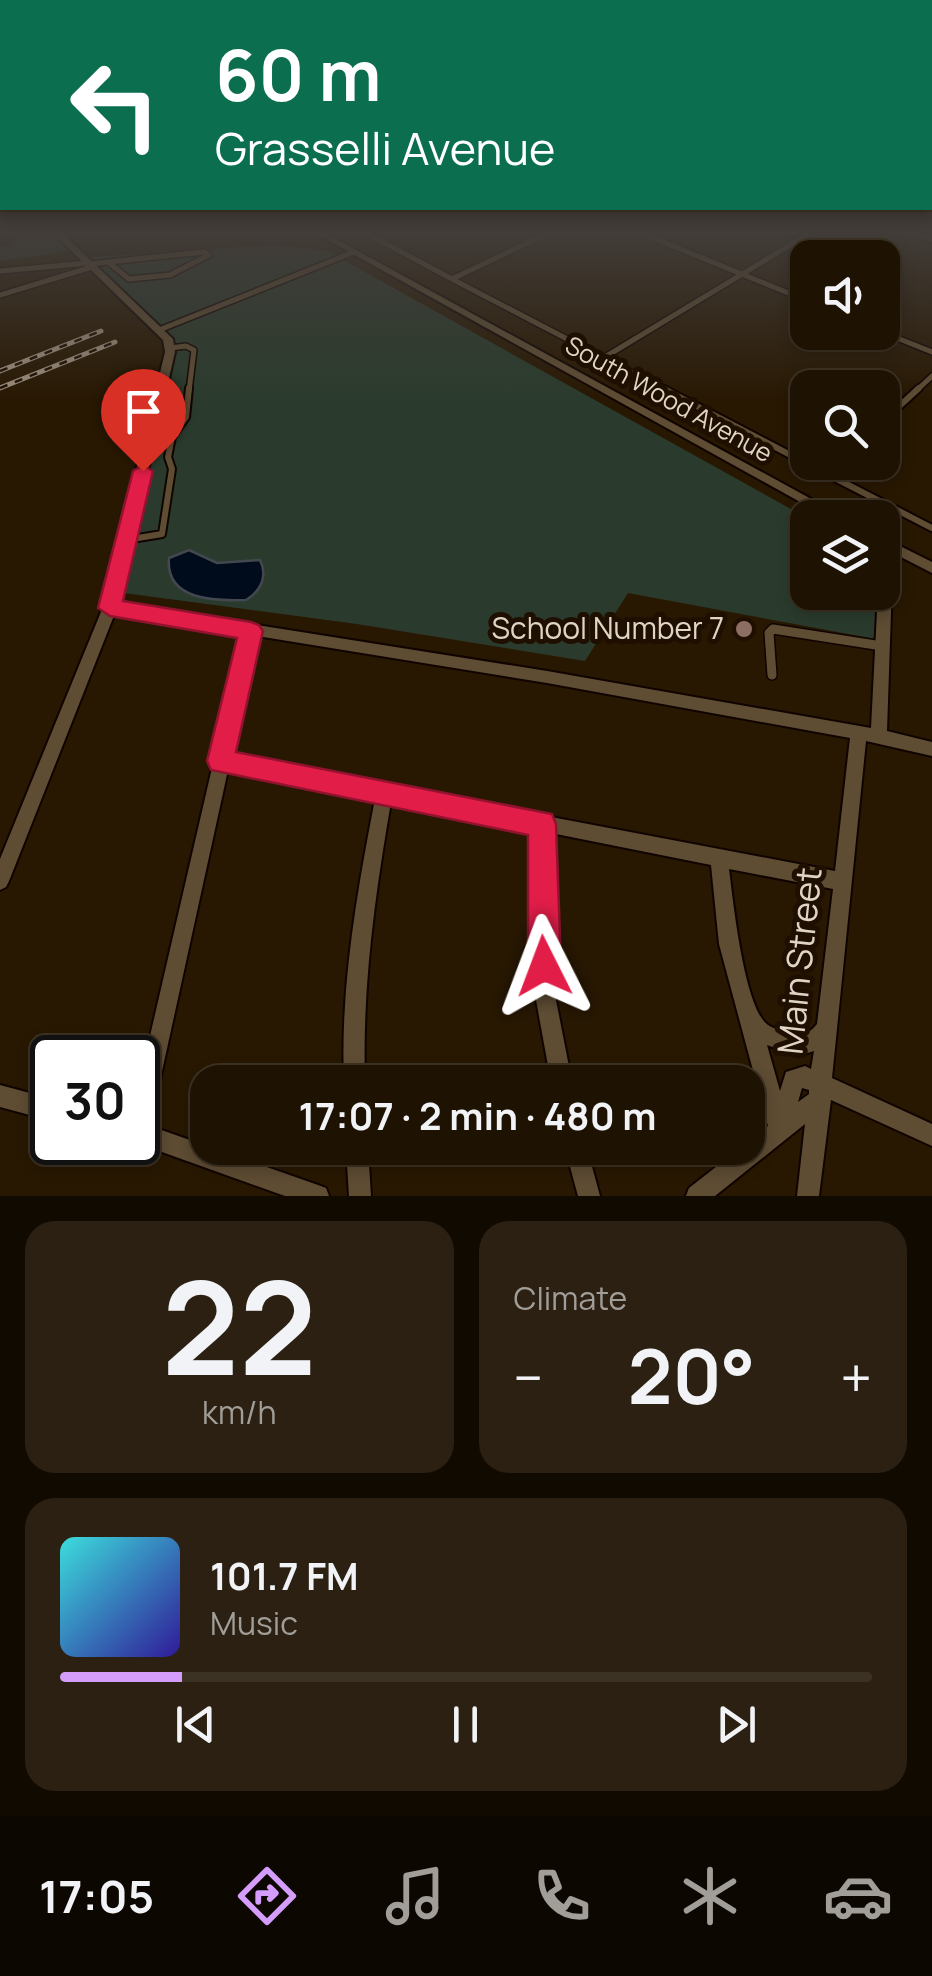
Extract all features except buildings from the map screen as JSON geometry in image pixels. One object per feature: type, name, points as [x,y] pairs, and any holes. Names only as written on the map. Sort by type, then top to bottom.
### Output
[{"type":"street","points":[[0,881],[110,608],[170,348],[168,339],[115,289]]},
{"type":"street","name":"South Wood Avenue","points":[[421,289],[807,500]]},
{"type":"street","points":[[900,551],[932,568]]},
{"type":"street","points":[[110,608],[548,677],[932,749]]},
{"type":"street","name":"Main Street","points":[[808,1196],[843,882],[882,646],[883,610]]},
{"type":"street","points":[[160,1035],[251,631]]},
{"type":"street","points":[[221,761],[843,882]]},
{"type":"street","points":[[353,1065],[361,920],[384,793]]},
{"type":"street","points":[[542,824],[546,1000],[558,1065]]},
{"type":"street","points":[[719,858],[729,944],[780,1132]]},
{"type":"street","points":[[746,1012],[762,1033],[798,1046],[818,1039],[828,1025]]},
{"type":"street","points":[[780,1132],[793,1079],[806,1077],[822,1091],[932,1135]]},
{"type":"street","points":[[697,1196],[780,1132],[822,1091]]},
{"type":"street","points":[[0,1096],[30,1104]]},
{"type":"street","points":[[160,1141],[318,1196]]},
{"type":"street","points":[[359,1165],[360,1196]]},
{"type":"street","points":[[581,1165],[589,1196]]},
{"type":"lane","points":[[158,330],[261,289]]},
{"type":"lane","points":[[471,289],[790,454]]},
{"type":"lane","points":[[606,357],[717,289]]},
{"type":"lane","points":[[900,339],[932,352]]},
{"type":"lane","points":[[126,540],[162,534],[172,469],[168,457],[172,437],[186,418],[194,350],[186,346],[170,348]]},
{"type":"lane","points":[[900,405],[932,376]]},
{"type":"lane","points":[[839,480],[932,528]]},
{"type":"lane","points":[[772,675],[772,629],[882,646]]},
{"type":"green space","points":[[111,289],[395,289],[790,509],[790,610],[882,610],[881,640],[628,593],[585,661],[357,624],[116,592],[170,350]]},
{"type":"water","points":[[189,550],[217,563],[260,560],[262,583],[246,600],[195,596],[175,583],[170,572],[169,558]]},
{"type":"railway","points":[[0,371],[101,331]]},
{"type":"railway","points":[[0,388],[115,342]]},
{"type":"place","name":"School Number 7","points":[[744,629]]},
{"type":"route","points":[[143,471],[110,608],[251,631],[221,761],[542,824],[544,966]]}]
